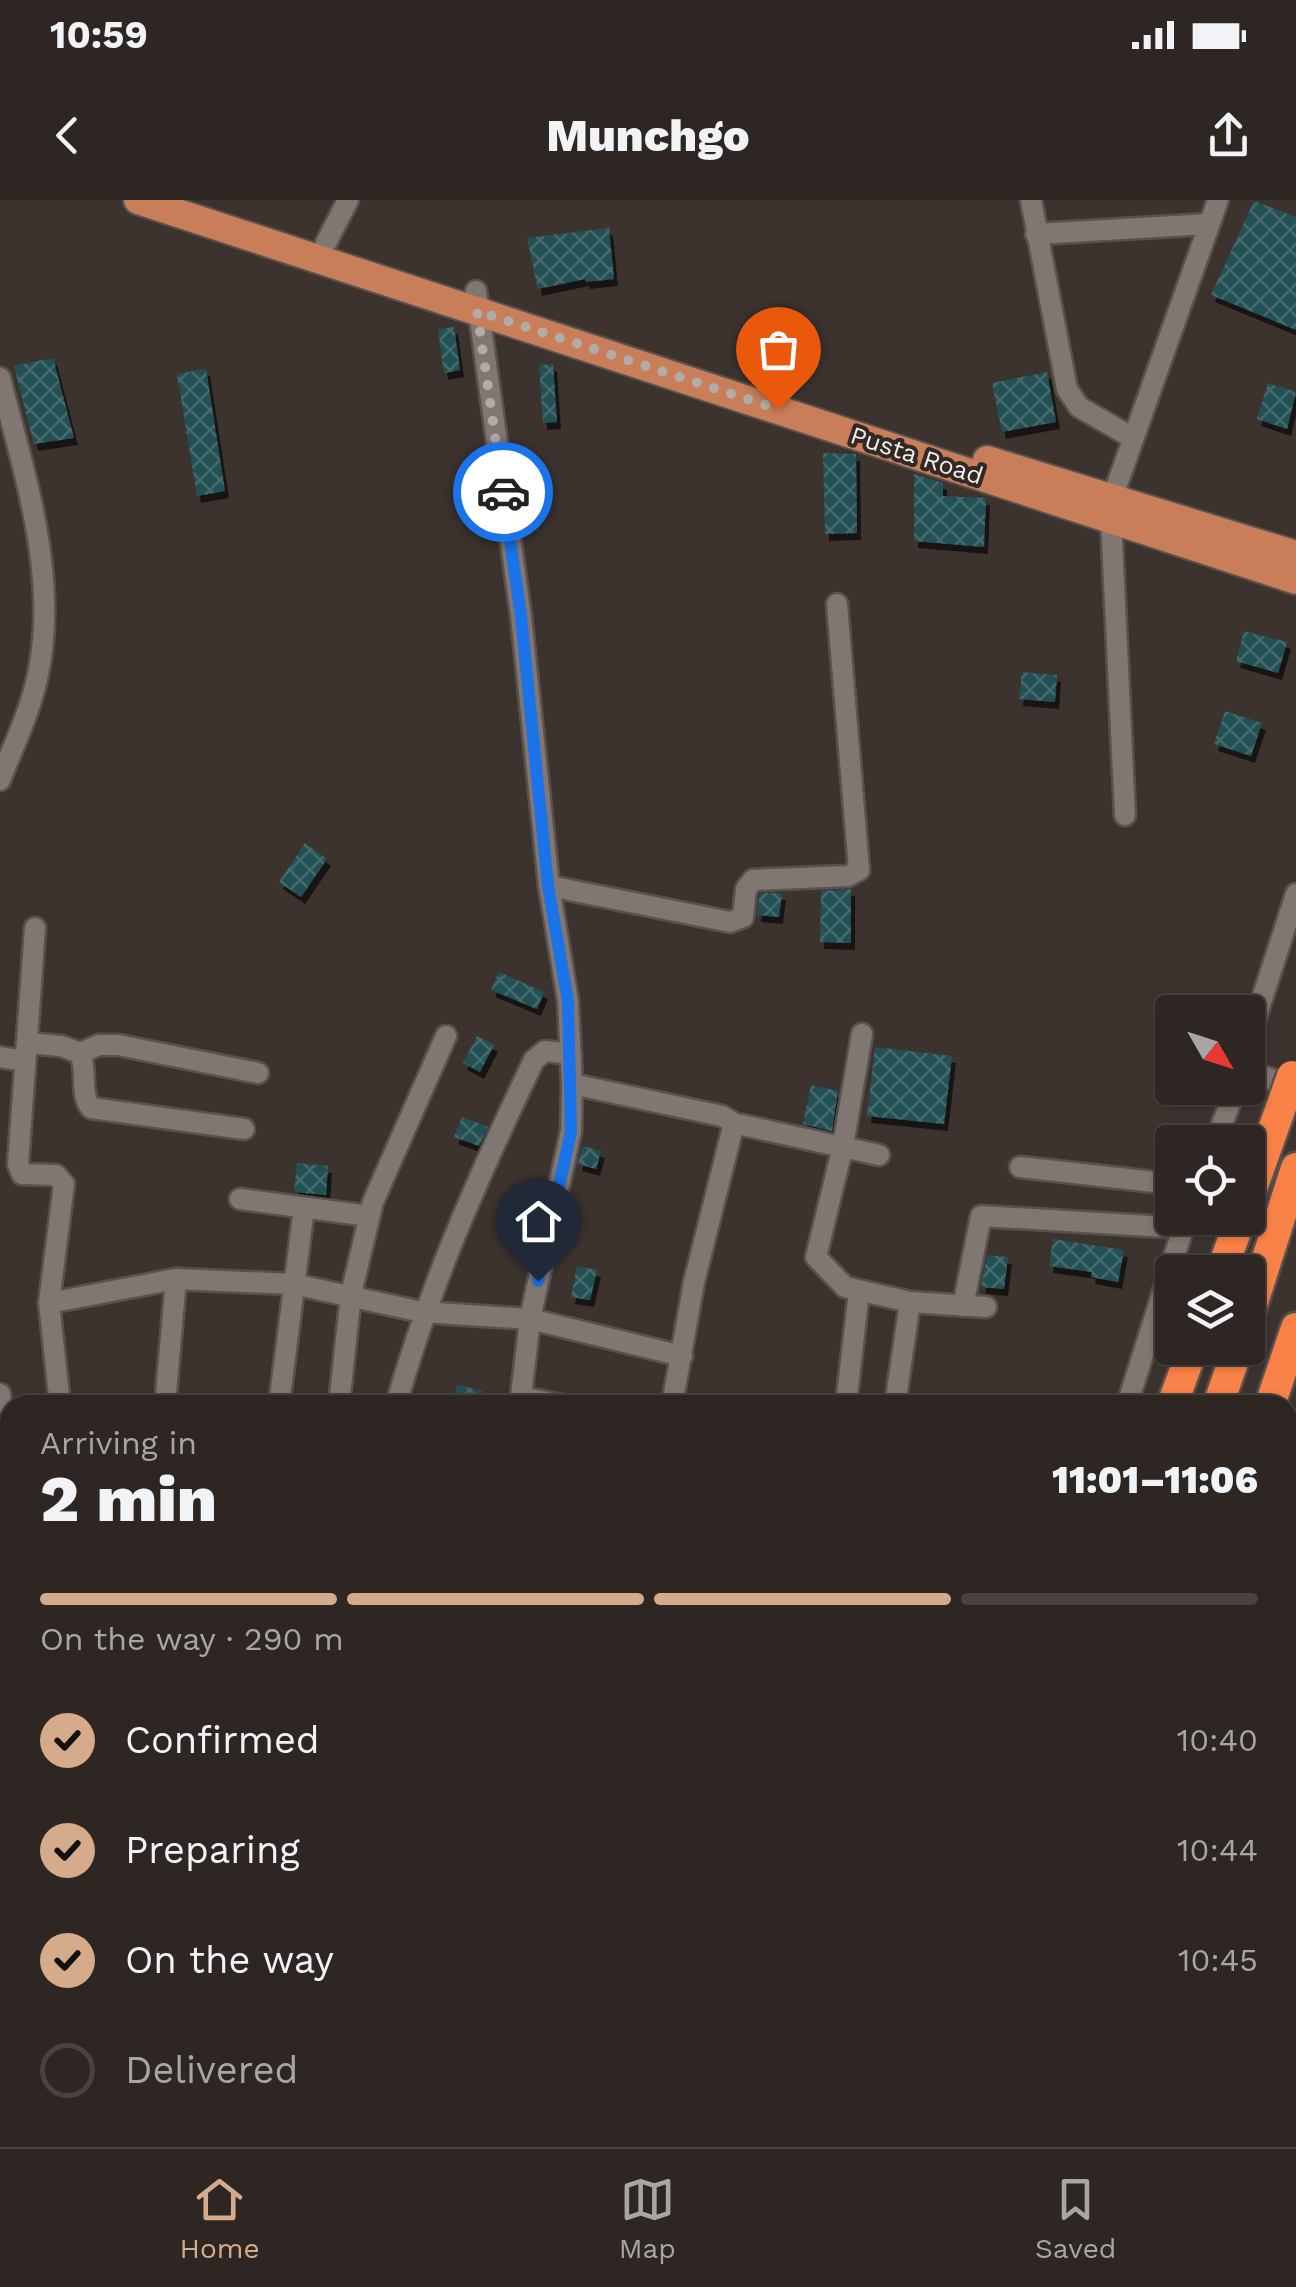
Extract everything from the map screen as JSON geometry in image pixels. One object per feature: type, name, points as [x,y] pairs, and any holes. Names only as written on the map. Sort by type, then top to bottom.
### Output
[{"type":"highway","points":[[1265,1154],[1292,1082]]},
{"type":"highway","points":[[1265,1265],[1296,1168]]},
{"type":"highway","points":[[1274,1393],[1296,1328]]},
{"type":"highway","points":[[1176,1395],[1187,1365]]},
{"type":"highway","points":[[1221,1395],[1232,1365]]},
{"type":"main road","name":"Pusta Road","points":[[138,200],[970,455],[1296,580]]},
{"type":"main road","name":"Pusta Road","points":[[192,200],[326,244],[477,301]]},
{"type":"main road","name":"Pusta Road","points":[[1112,508],[1296,555]]},
{"type":"street","points":[[326,244],[348,200]]},
{"type":"street","points":[[1030,200],[1071,398],[1083,410],[1133,438]]},
{"type":"street","points":[[1124,815],[1112,508],[1218,200]]},
{"type":"street","points":[[1036,234],[1210,224]]},
{"type":"street","points":[[477,301],[521,616],[548,886],[568,1001],[571,1054],[571,1132],[530,1319],[522,1395]]},
{"type":"street","points":[[0,378],[34,520],[43,578],[44,630],[37,678],[0,780]]},
{"type":"street","points":[[548,886],[730,922],[743,916],[746,890],[752,880],[848,876],[858,870],[837,604]]},
{"type":"street","points":[[1263,995],[1296,894]]},
{"type":"street","points":[[35,928],[18,1168],[26,1176],[56,1175],[64,1184],[49,1303],[59,1395]]},
{"type":"street","points":[[862,1034],[843,1146],[816,1257],[845,1287],[910,1302],[986,1308]]},
{"type":"street","points":[[339,1395],[351,1294],[369,1216],[389,1157],[446,1036]]},
{"type":"street","points":[[0,1057],[61,1046],[80,1053],[100,1045],[118,1044],[258,1073]]},
{"type":"street","points":[[399,1395],[422,1312],[469,1196],[534,1060],[545,1051],[571,1054]]},
{"type":"street","points":[[80,1053],[85,1064],[86,1101],[91,1108],[244,1129]]},
{"type":"street","points":[[1265,1075],[1292,1082]]},
{"type":"street","points":[[572,1084],[879,1155]]},
{"type":"street","points":[[674,1395],[720,1173],[729,1136],[737,1124]]},
{"type":"street","points":[[1020,1167],[1155,1182]]},
{"type":"street","points":[[240,1199],[369,1216]]},
{"type":"street","points":[[280,1395],[304,1208]]},
{"type":"street","points":[[964,1306],[981,1216],[1155,1222]]},
{"type":"street","points":[[1129,1395],[1181,1235]]},
{"type":"street","points":[[49,1303],[176,1280],[293,1284],[422,1312],[530,1319],[682,1356]]},
{"type":"street","points":[[166,1395],[176,1280]]},
{"type":"street","points":[[847,1395],[860,1290]]},
{"type":"street","points":[[896,1395],[910,1302]]},
{"type":"building","points":[[1254,201],[1296,217],[1296,330],[1211,295]]},
{"type":"building","points":[[609,228],[614,279],[585,279],[538,289],[527,238]]},
{"type":"building","points":[[454,327],[460,370],[444,373],[438,329]]},
{"type":"building","points":[[53,358],[74,438],[34,444],[14,366]]},
{"type":"building","points":[[553,364],[557,422],[543,423],[539,365]]},
{"type":"building","points":[[206,369],[225,491],[197,496],[177,374]]},
{"type":"building","points":[[1047,372],[1056,422],[1002,432],[992,383]]},
{"type":"building","points":[[1268,383],[1296,392],[1287,429],[1257,419]]},
{"type":"building","points":[[823,453],[856,454],[857,533],[825,534]]},
{"type":"building","points":[[914,474],[943,483],[943,496],[986,498],[984,547],[914,541]]},
{"type":"building","points":[[1244,631],[1287,642],[1278,673],[1236,661]]},
{"type":"building","points":[[1022,672],[1057,675],[1055,702],[1019,699]]},
{"type":"building","points":[[1225,711],[1262,723],[1251,756],[1214,744]]},
{"type":"building","points":[[305,843],[327,859],[301,897],[279,882]]},
{"type":"building","points":[[851,889],[851,943],[820,942],[821,891]]},
{"type":"building","points":[[760,893],[782,893],[779,917],[757,915]]},
{"type":"building","points":[[499,972],[544,992],[537,1009],[491,990]]},
{"type":"building","points":[[477,1036],[494,1045],[480,1072],[463,1063]]},
{"type":"building","points":[[875,1047],[952,1056],[944,1124],[867,1116]]},
{"type":"building","points":[[811,1085],[838,1091],[832,1131],[803,1124]]},
{"type":"building","points":[[462,1117],[488,1127],[479,1146],[454,1137]]},
{"type":"building","points":[[582,1146],[601,1151],[596,1169],[578,1164]]},
{"type":"building","points":[[297,1163],[328,1166],[326,1195],[294,1192]]},
{"type":"building","points":[[1053,1239],[1124,1250],[1118,1282],[1091,1277],[1092,1272],[1049,1266]]},
{"type":"building","points":[[987,1255],[1008,1257],[1004,1289],[981,1287]]},
{"type":"building","points":[[577,1266],[597,1270],[590,1300],[571,1297]]},
{"type":"building","points":[[457,1385],[483,1391],[482,1395],[454,1395]]},
{"type":"way so far","points":[[503,492],[477,311],[778,409]]},
{"type":"route","points":[[503,492],[521,616],[548,886],[568,1001],[571,1132],[538,1281]]}]
